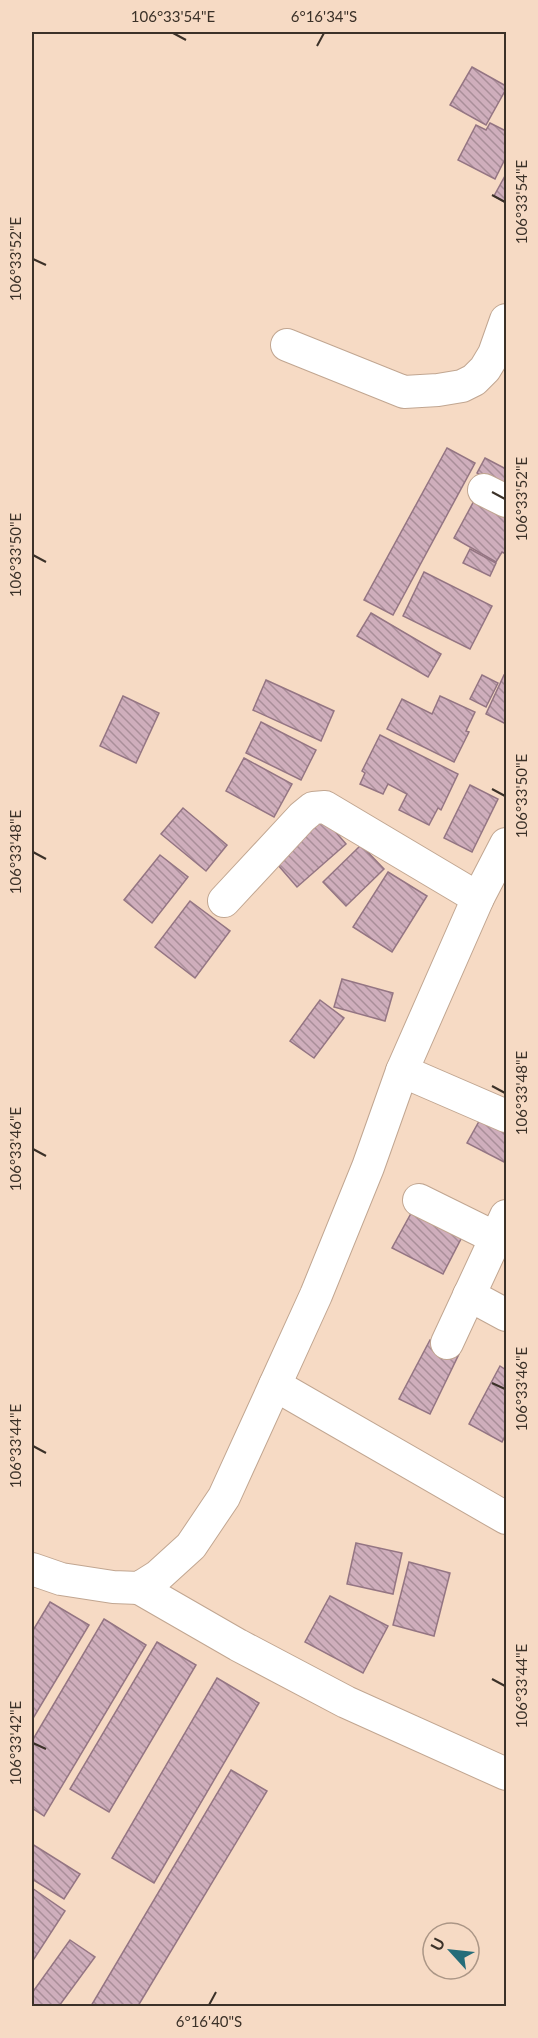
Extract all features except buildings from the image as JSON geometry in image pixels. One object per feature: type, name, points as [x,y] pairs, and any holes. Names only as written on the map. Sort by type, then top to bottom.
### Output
[{"type":"street","points":[[287,345],[404,392],[438,390],[462,386],[474,380],[485,369],[494,354],[507,320]]},
{"type":"street","points":[[224,901],[302,818],[313,808],[325,807],[478,898]]},
{"type":"street","points":[[139,1588],[159,1576],[191,1546],[224,1497],[316,1295],[368,1167],[402,1071],[478,898],[507,844]]},
{"type":"street","points":[[402,1071],[507,1116]]},
{"type":"street","points":[[419,1200],[502,1227],[447,1343]]},
{"type":"street","points":[[469,1295],[507,1315]]},
{"type":"street","points":[[275,1384],[507,1518]]},
{"type":"street","points":[[32,1569],[61,1579],[113,1587],[139,1588],[238,1645],[346,1702],[507,1774]]}]
